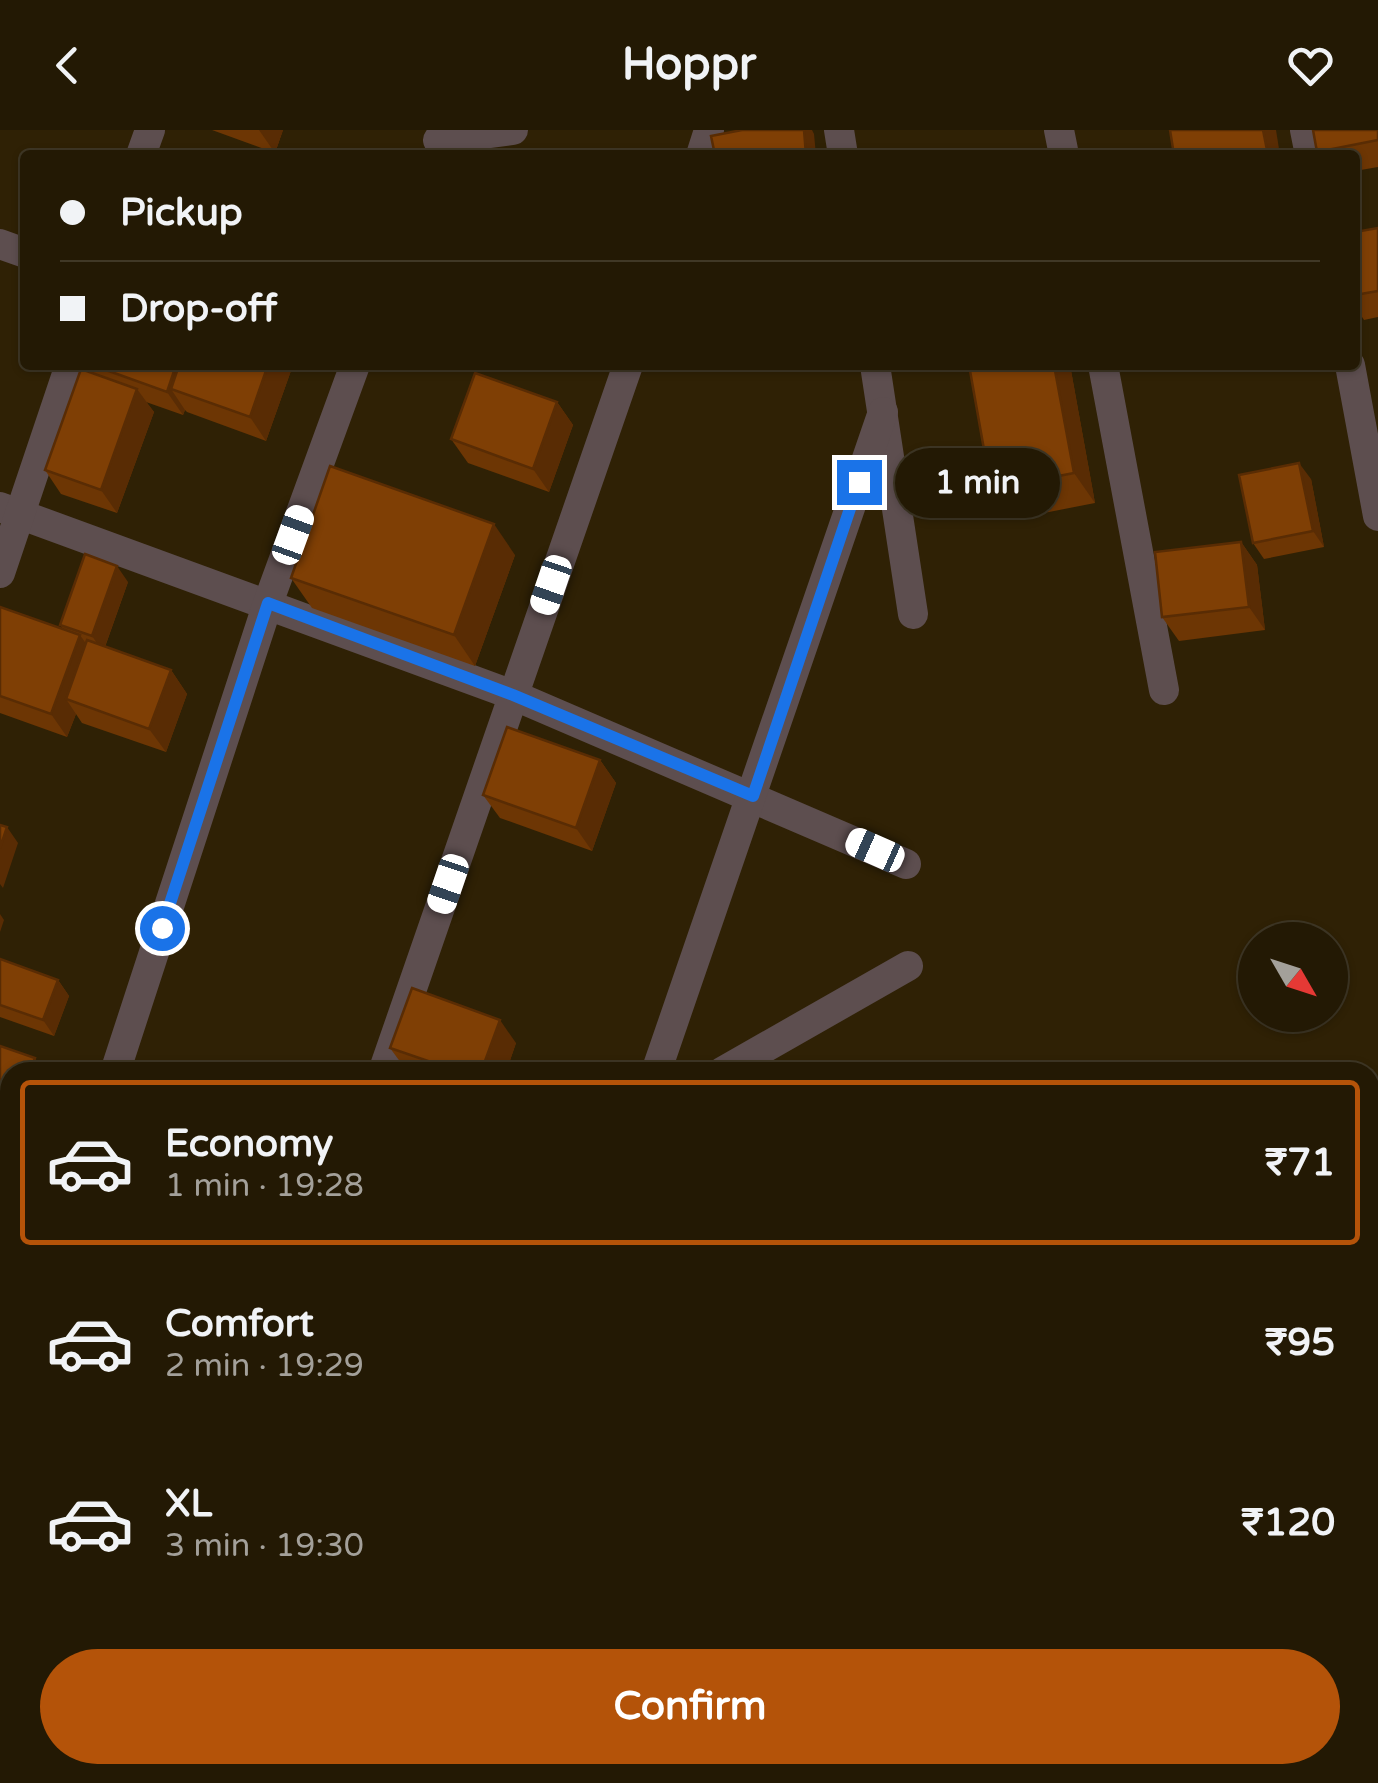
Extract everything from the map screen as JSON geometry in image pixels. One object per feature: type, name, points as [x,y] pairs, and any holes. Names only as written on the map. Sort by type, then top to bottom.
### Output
[{"type":"street","points":[[437,142],[513,130]]},
{"type":"street","points":[[0,573],[10,512],[68,370]]},
{"type":"street","points":[[118,1062],[268,603],[354,370]]},
{"type":"street","points":[[385,1062],[626,370]]},
{"type":"street","points":[[877,370],[913,614]]},
{"type":"street","points":[[1104,370],[1164,690]]},
{"type":"street","points":[[1351,370],[1378,516]]},
{"type":"street","points":[[660,1062],[883,412]]},
{"type":"street","points":[[10,512],[513,695],[906,864]]},
{"type":"street","points":[[740,1062],[908,966]]},
{"type":"building","points":[[742,130],[804,130],[806,150],[714,150],[711,136]]},
{"type":"building","points":[[1170,130],[1263,130],[1267,150],[1173,150]]},
{"type":"building","points":[[1313,130],[1378,130],[1378,140],[1317,150]]},
{"type":"building","points":[[1378,228],[1378,291],[1360,294],[1360,231]]},
{"type":"building","points":[[81,370],[137,389],[101,490],[45,470]]},
{"type":"building","points":[[106,370],[174,370],[167,392]]},
{"type":"building","points":[[177,370],[266,370],[250,417],[171,389]]},
{"type":"building","points":[[970,370],[1055,370],[1074,473],[991,489]]},
{"type":"building","points":[[475,373],[557,402],[533,469],[451,439]]},
{"type":"building","points":[[1299,463],[1313,531],[1253,543],[1239,475]]},
{"type":"building","points":[[330,466],[494,524],[454,635],[291,578]]},
{"type":"building","points":[[1241,542],[1249,607],[1162,617],[1155,552]]},
{"type":"building","points":[[85,554],[117,566],[92,636],[60,625]]},
{"type":"building","points":[[0,607],[80,635],[51,714],[0,696]]},
{"type":"building","points":[[87,640],[171,670],[149,729],[66,699]]},
{"type":"building","points":[[507,727],[600,760],[576,828],[483,795]]},
{"type":"building","points":[[0,825],[7,827],[0,848]]},
{"type":"building","points":[[0,959],[58,980],[43,1020],[0,1005]]},
{"type":"building","points":[[412,988],[500,1020],[485,1062],[431,1062],[390,1048]]},
{"type":"building","points":[[0,1046],[35,1058],[33,1062],[0,1062]]},
{"type":"route","points":[[162,928],[268,603],[513,695],[753,796],[859,482]]}]
